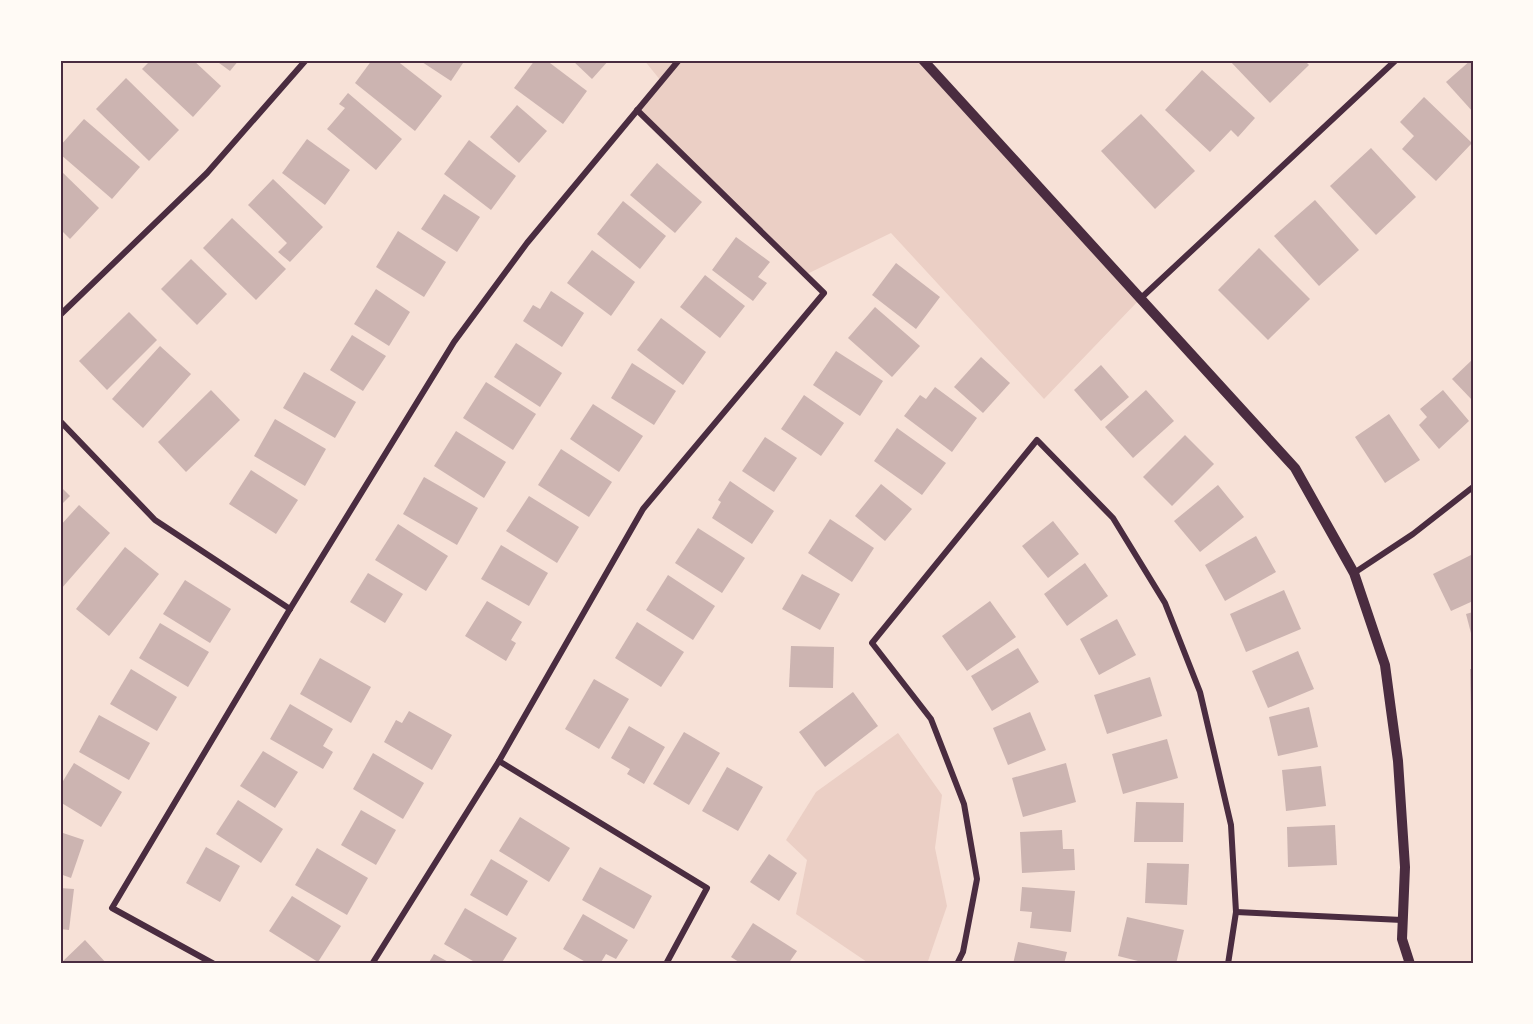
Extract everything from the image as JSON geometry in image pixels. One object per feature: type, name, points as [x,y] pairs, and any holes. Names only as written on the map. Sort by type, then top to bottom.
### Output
[{"type":"street","points":[[60,315],[207,173],[306,60]]},
{"type":"street","points":[[214,964],[112,908],[290,609],[454,342],[527,243],[679,60]]},
{"type":"street","points":[[923,60],[1295,468],[1354,573],[1385,665],[1398,761],[1405,867],[1402,939],[1410,964]]},
{"type":"street","points":[[1140,299],[1396,60]]},
{"type":"street","points":[[372,964],[499,761],[643,509],[824,293],[637,110]]},
{"type":"street","points":[[60,422],[155,520],[290,609]]},
{"type":"street","points":[[957,964],[963,951],[976,879],[964,804],[931,719],[872,643],[1037,440],[1113,518],[1166,603],[1200,692],[1231,825],[1236,912],[1228,964]]},
{"type":"street","points":[[1354,573],[1413,534],[1473,487]]},
{"type":"street","points":[[499,761],[708,888],[666,964]]},
{"type":"street","points":[[1236,912],[1402,920]]},
{"type":"shaded area","points":[[644,60],[923,60],[1140,299],[1044,399],[891,233],[805,275],[637,110],[661,81]]},
{"type":"shaded area","points":[[898,733],[942,795],[935,848],[947,906],[927,964],[870,964],[796,914],[807,860],[786,840],[816,792]]},
{"type":"building","points":[[151,60],[193,60],[221,86],[193,117],[142,69]]},
{"type":"building","points":[[215,60],[239,60],[230,71]]},
{"type":"building","points":[[372,60],[396,60],[442,96],[415,131],[355,83]]},
{"type":"building","points":[[419,60],[465,60],[451,81]]},
{"type":"building","points":[[535,60],[546,60],[587,91],[563,124],[514,88]]},
{"type":"building","points":[[572,60],[609,60],[592,79]]},
{"type":"building","points":[[1229,60],[1304,60],[1309,65],[1270,103]]},
{"type":"building","points":[[1473,60],[1473,112],[1446,82]]},
{"type":"building","points":[[1202,70],[1255,118],[1238,137],[1231,130],[1210,152],[1165,110]]},
{"type":"building","points":[[126,78],[179,130],[149,161],[96,109]]},
{"type":"building","points":[[348,93],[402,139],[376,170],[327,129],[345,108],[339,104]]},
{"type":"building","points":[[1424,97],[1472,143],[1436,181],[1402,149],[1414,136],[1400,122]]},
{"type":"building","points":[[517,105],[547,131],[519,163],[490,137]]},
{"type":"building","points":[[1141,114],[1195,171],[1155,209],[1101,151]]},
{"type":"building","points":[[84,119],[140,167],[112,199],[60,154],[60,146]]},
{"type":"building","points":[[307,139],[350,170],[325,205],[282,173]]},
{"type":"building","points":[[469,140],[516,176],[491,210],[444,174]]},
{"type":"building","points":[[1371,148],[1416,197],[1376,235],[1330,186]]},
{"type":"building","points":[[657,163],[702,202],[675,233],[630,195]]},
{"type":"building","points":[[60,170],[99,208],[70,239],[60,229]]},
{"type":"building","points":[[273,179],[323,227],[290,262],[278,252],[287,243],[248,205]]},
{"type":"building","points":[[444,194],[480,217],[457,252],[421,229]]},
{"type":"building","points":[[1315,200],[1359,250],[1319,286],[1274,236]]},
{"type":"building","points":[[623,201],[666,236],[640,269],[597,234]]},
{"type":"building","points":[[232,218],[286,269],[256,300],[203,248]]},
{"type":"building","points":[[398,231],[446,262],[424,297],[376,267]]},
{"type":"building","points":[[736,237],[770,262],[758,277],[767,283],[753,301],[712,270]]},
{"type":"building","points":[[1259,248],[1310,299],[1268,340],[1218,290]]},
{"type":"building","points":[[592,250],[635,282],[611,316],[567,283]]},
{"type":"building","points":[[191,259],[227,294],[197,325],[161,289]]},
{"type":"building","points":[[896,263],[940,297],[916,329],[872,295]]},
{"type":"building","points":[[705,275],[745,306],[720,338],[680,307]]},
{"type":"building","points":[[376,289],[410,312],[389,346],[354,324]]},
{"type":"building","points":[[551,291],[584,313],[562,347],[523,321],[533,305],[540,309]]},
{"type":"building","points":[[875,307],[920,346],[892,377],[848,338]]},
{"type":"building","points":[[129,312],[157,340],[107,390],[79,361]]},
{"type":"building","points":[[661,318],[706,352],[683,385],[637,350]]},
{"type":"building","points":[[352,335],[386,356],[363,391],[330,370]]},
{"type":"building","points":[[516,343],[562,373],[540,407],[494,377]]},
{"type":"building","points":[[160,346],[191,374],[143,428],[112,399]]},
{"type":"building","points":[[836,351],[883,381],[860,416],[813,385]]},
{"type":"building","points":[[981,357],[1010,383],[983,413],[954,387]]},
{"type":"building","points":[[1473,359],[1473,401],[1452,379]]},
{"type":"building","points":[[632,363],[676,391],[654,425],[611,398]]},
{"type":"building","points":[[1101,365],[1129,397],[1101,421],[1074,390]]},
{"type":"building","points":[[304,372],[356,402],[335,438],[283,408]]},
{"type":"building","points":[[486,382],[536,414],[513,450],[463,418]]},
{"type":"building","points":[[935,387],[977,418],[952,452],[904,416],[920,395],[926,399]]},
{"type":"building","points":[[211,390],[240,420],[186,472],[158,442]]},
{"type":"building","points":[[1146,390],[1174,421],[1133,458],[1105,427]]},
{"type":"building","points":[[1443,390],[1469,421],[1439,449],[1419,425],[1427,417],[1420,409]]},
{"type":"building","points":[[804,395],[844,423],[821,456],[781,429]]},
{"type":"building","points":[[593,404],[643,436],[619,472],[570,439]]},
{"type":"building","points":[[1389,414],[1420,460],[1385,483],[1355,437]]},
{"type":"building","points":[[275,419],[326,449],[305,486],[254,456]]},
{"type":"building","points":[[897,428],[946,463],[922,495],[874,461]]},
{"type":"building","points":[[456,431],[506,462],[484,498],[434,466]]},
{"type":"building","points":[[1185,435],[1214,464],[1172,506],[1143,477]]},
{"type":"building","points":[[765,437],[797,458],[774,492],[742,471]]},
{"type":"building","points":[[561,449],[612,482],[589,517],[538,485]]},
{"type":"building","points":[[251,470],[298,500],[276,534],[229,504]]},
{"type":"building","points":[[424,477],[478,508],[457,545],[403,514]]},
{"type":"building","points":[[730,481],[774,511],[752,544],[712,518],[721,502],[718,500]]},
{"type":"building","points":[[881,484],[912,509],[885,541],[855,516]]},
{"type":"building","points":[[1218,485],[1244,517],[1200,552],[1174,521]]},
{"type":"building","points":[[60,486],[70,496],[60,506]]},
{"type":"building","points":[[529,496],[579,527],[557,563],[506,531]]},
{"type":"building","points":[[79,505],[110,533],[61,589],[60,526]]},
{"type":"building","points":[[830,519],[874,548],[852,582],[808,553]]},
{"type":"building","points":[[1053,521],[1079,554],[1048,578],[1022,546]]},
{"type":"building","points":[[398,524],[448,556],[426,591],[375,560]]},
{"type":"building","points":[[698,528],[745,558],[722,593],[675,563]]},
{"type":"building","points":[[1256,536],[1276,572],[1225,601],[1205,565]]},
{"type":"building","points":[[501,545],[548,573],[529,606],[481,579]]},
{"type":"building","points":[[125,547],[159,574],[109,636],[76,609]]},
{"type":"building","points":[[1473,554],[1473,601],[1451,611],[1433,574]]},
{"type":"building","points":[[1085,563],[1108,596],[1067,626],[1044,594]]},
{"type":"building","points":[[368,573],[403,594],[385,623],[350,602]]},
{"type":"building","points":[[802,574],[840,594],[820,630],[782,609]]},
{"type":"building","points":[[668,575],[715,606],[693,640],[646,610]]},
{"type":"building","points":[[185,580],[231,609],[210,643],[163,614]]},
{"type":"building","points":[[1284,590],[1301,629],[1246,652],[1230,614]]},
{"type":"building","points":[[487,601],[522,622],[511,640],[516,643],[506,661],[465,636]]},
{"type":"building","points":[[990,601],[1016,637],[967,671],[942,636]]},
{"type":"building","points":[[1473,612],[1473,637],[1472,637],[1466,614]]},
{"type":"building","points":[[1117,619],[1136,655],[1099,675],[1080,639]]},
{"type":"building","points":[[637,622],[684,652],[661,687],[615,658]]},
{"type":"building","points":[[160,623],[209,652],[188,687],[139,658]]},
{"type":"building","points":[[791,646],[834,647],[833,688],[789,687]]},
{"type":"building","points":[[1018,648],[1039,682],[992,711],[971,676]]},
{"type":"building","points":[[1298,651],[1314,689],[1268,708],[1252,671]]},
{"type":"building","points":[[320,658],[371,687],[351,723],[300,694]]},
{"type":"building","points":[[131,669],[177,697],[157,731],[110,704]]},
{"type":"building","points":[[1470,669],[1473,669],[1473,711],[1471,711]]},
{"type":"building","points":[[1150,677],[1162,716],[1107,734],[1094,695]]},
{"type":"building","points":[[594,679],[629,699],[599,749],[565,729]]},
{"type":"building","points":[[853,692],[878,726],[825,767],[799,732]]},
{"type":"building","points":[[290,704],[333,729],[323,746],[333,752],[323,769],[270,739]]},
{"type":"building","points":[[1309,707],[1318,747],[1278,756],[1269,717]]},
{"type":"building","points":[[409,711],[452,735],[432,770],[384,742],[396,720],[402,723]]},
{"type":"building","points":[[1030,712],[1046,750],[1008,765],[993,728]]},
{"type":"building","points":[[99,715],[150,743],[129,780],[79,752]]},
{"type":"building","points":[[629,726],[665,747],[644,784],[627,774],[630,769],[611,758]]},
{"type":"building","points":[[684,732],[720,753],[689,805],[653,784]]},
{"type":"building","points":[[1167,739],[1178,778],[1123,794],[1112,754]]},
{"type":"building","points":[[263,751],[298,772],[275,808],[240,786]]},
{"type":"building","points":[[373,753],[424,783],[403,819],[353,789]]},
{"type":"building","points":[[74,763],[122,792],[101,827],[60,802],[60,786]]},
{"type":"building","points":[[1066,763],[1076,802],[1023,817],[1012,778]]},
{"type":"building","points":[[1321,766],[1326,806],[1286,811],[1282,770]]},
{"type":"building","points":[[727,767],[763,787],[738,831],[702,811]]},
{"type":"building","points":[[238,800],[283,829],[261,863],[216,834]]},
{"type":"building","points":[[1136,802],[1184,803],[1183,842],[1134,842]]},
{"type":"building","points":[[361,810],[396,830],[376,865],[341,845]]},
{"type":"building","points":[[520,817],[570,848],[549,882],[499,851]]},
{"type":"building","points":[[1335,825],[1337,865],[1288,867],[1287,827]]},
{"type":"building","points":[[1062,830],[1063,849],[1074,849],[1075,870],[1022,873],[1020,832]]},
{"type":"building","points":[[60,832],[84,840],[71,878],[60,874]]},
{"type":"building","points":[[206,847],[240,866],[220,902],[186,883]]},
{"type":"building","points":[[317,848],[368,878],[347,915],[295,885]]},
{"type":"building","points":[[769,854],[797,873],[779,901],[750,882]]},
{"type":"building","points":[[491,859],[528,881],[507,916],[470,895]]},
{"type":"building","points":[[1147,863],[1189,864],[1187,905],[1145,903]]},
{"type":"building","points":[[600,867],[652,896],[634,929],[582,900]]},
{"type":"building","points":[[1022,887],[1075,891],[1071,932],[1030,928],[1032,912],[1020,911]]},
{"type":"building","points":[[60,888],[74,889],[69,930],[60,929]]},
{"type":"building","points":[[292,896],[341,926],[318,962],[269,931]]},
{"type":"building","points":[[465,908],[517,938],[501,964],[478,964],[444,944]]},
{"type":"building","points":[[583,914],[628,940],[616,959],[606,954],[600,964],[589,964],[563,949]]},
{"type":"building","points":[[1127,917],[1184,930],[1176,964],[1150,964],[1118,956]]},
{"type":"building","points":[[753,923],[797,951],[788,964],[742,964],[731,957]]},
{"type":"building","points":[[85,940],[107,964],[60,964]]},
{"type":"building","points":[[1018,942],[1067,952],[1064,964],[1013,964]]},
{"type":"building","points":[[434,954],[452,964],[428,964]]}]
